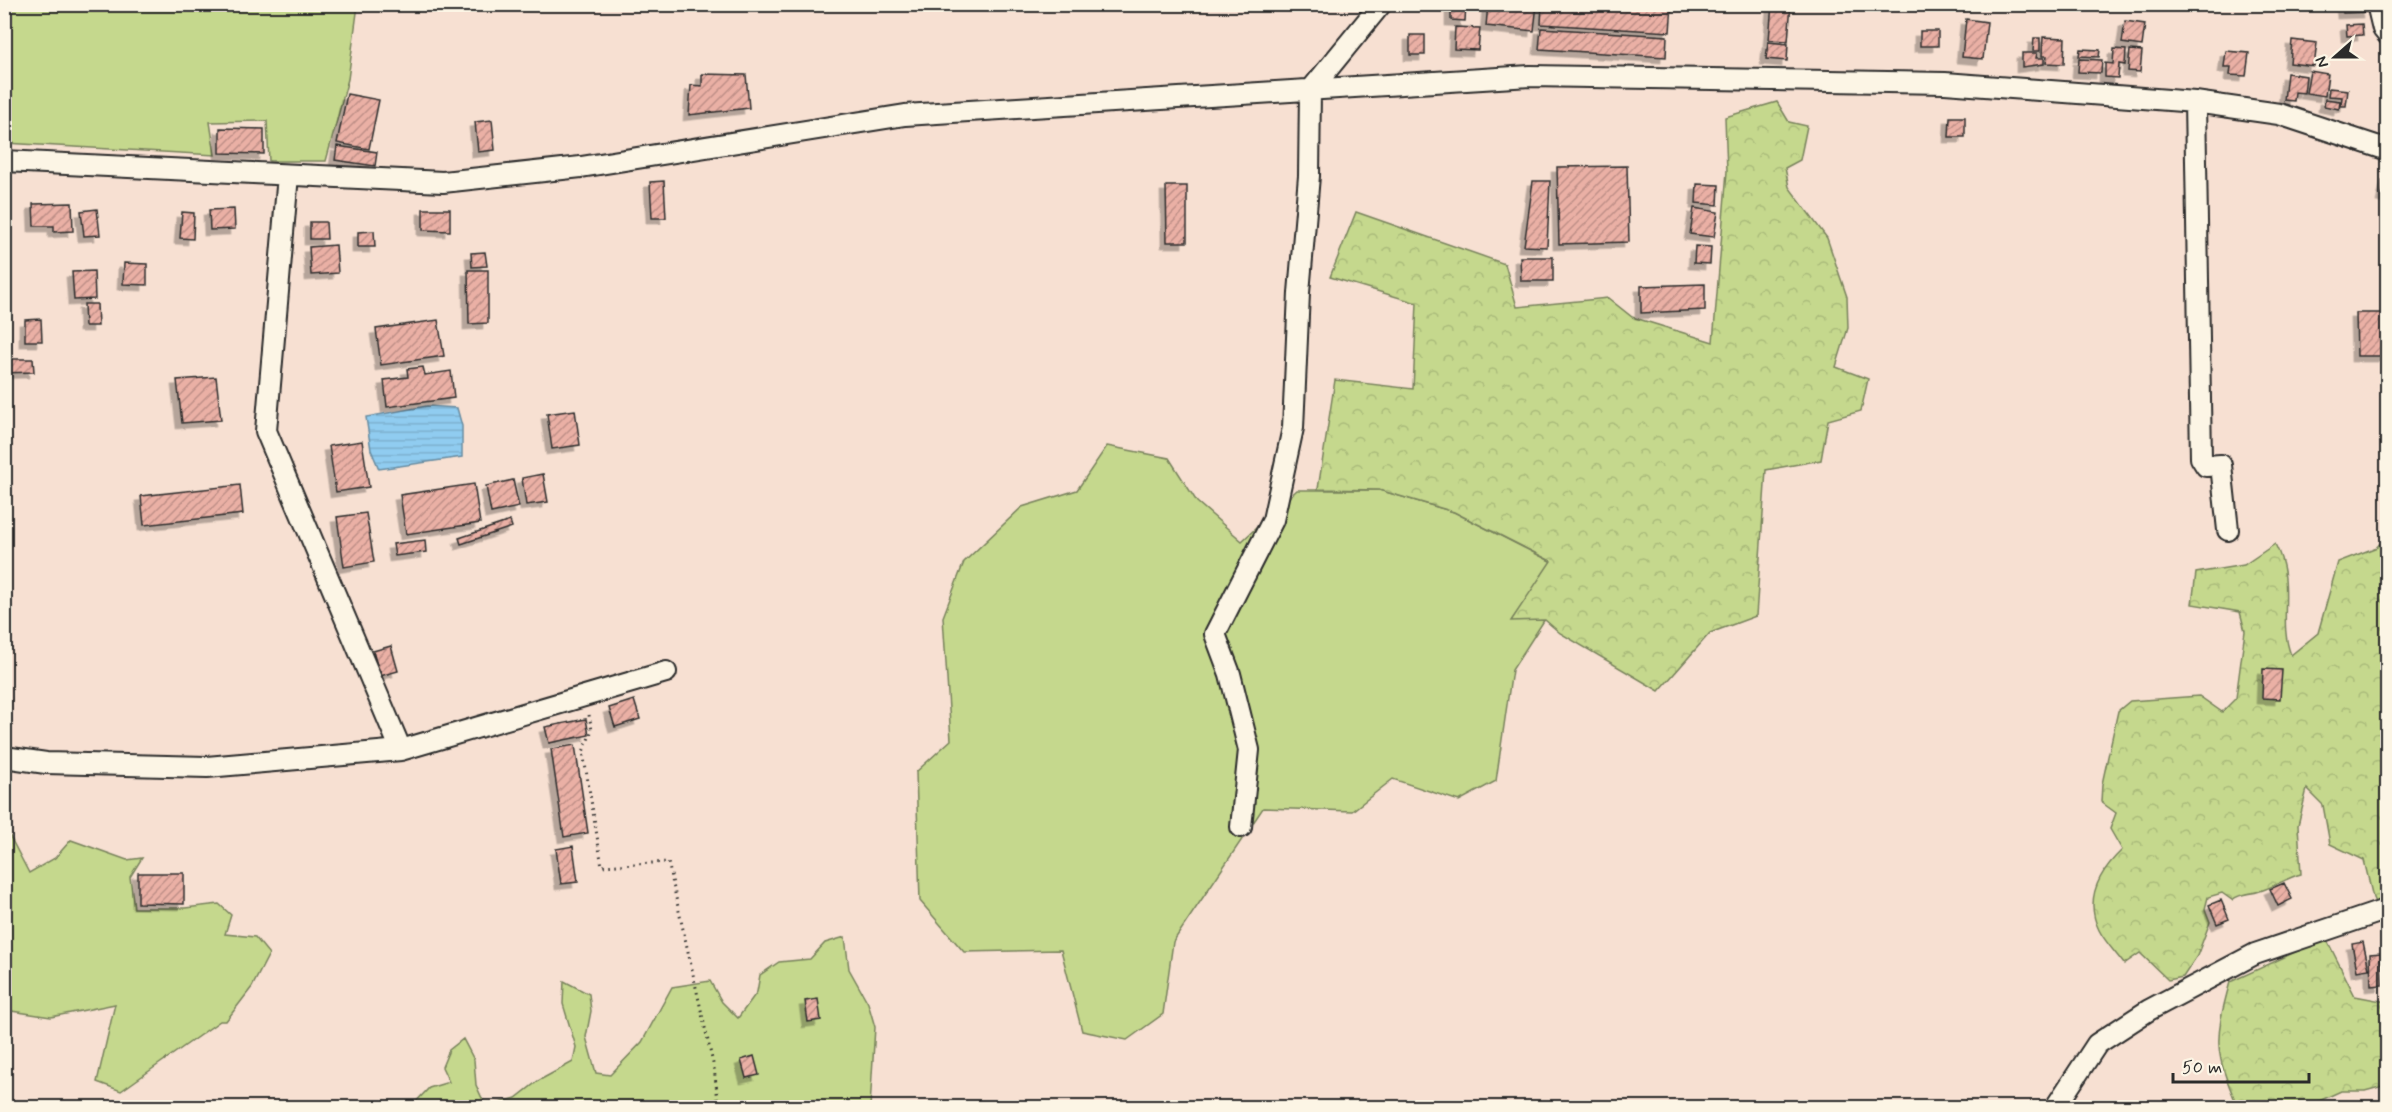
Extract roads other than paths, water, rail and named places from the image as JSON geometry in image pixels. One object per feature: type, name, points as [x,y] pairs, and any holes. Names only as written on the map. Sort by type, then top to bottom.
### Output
[{"type":"street","points":[[1241,827],[1249,750],[1230,674],[1215,634],[1273,520],[1293,428],[1299,293],[1309,176],[1311,91],[1381,4]]},
{"type":"street","points":[[2377,4],[2383,29],[2388,35]]},
{"type":"street","points":[[4,161],[96,163],[443,182],[581,167],[905,115],[1530,76],[1945,83],[2195,102],[2279,114],[2388,150]]},
{"type":"street","points":[[2195,102],[2201,458],[2206,466],[2221,465],[2228,530]]},
{"type":"street","points":[[288,175],[266,431],[401,750]]},
{"type":"street","points":[[4,756],[46,763],[207,766],[401,750],[666,672]]},
{"type":"street","points":[[2055,1107],[2097,1044],[2149,1010],[2255,954],[2388,909]]},
{"type":"water","points":[[427,406],[457,408],[462,426],[462,457],[379,469],[371,450],[366,417]]}]
